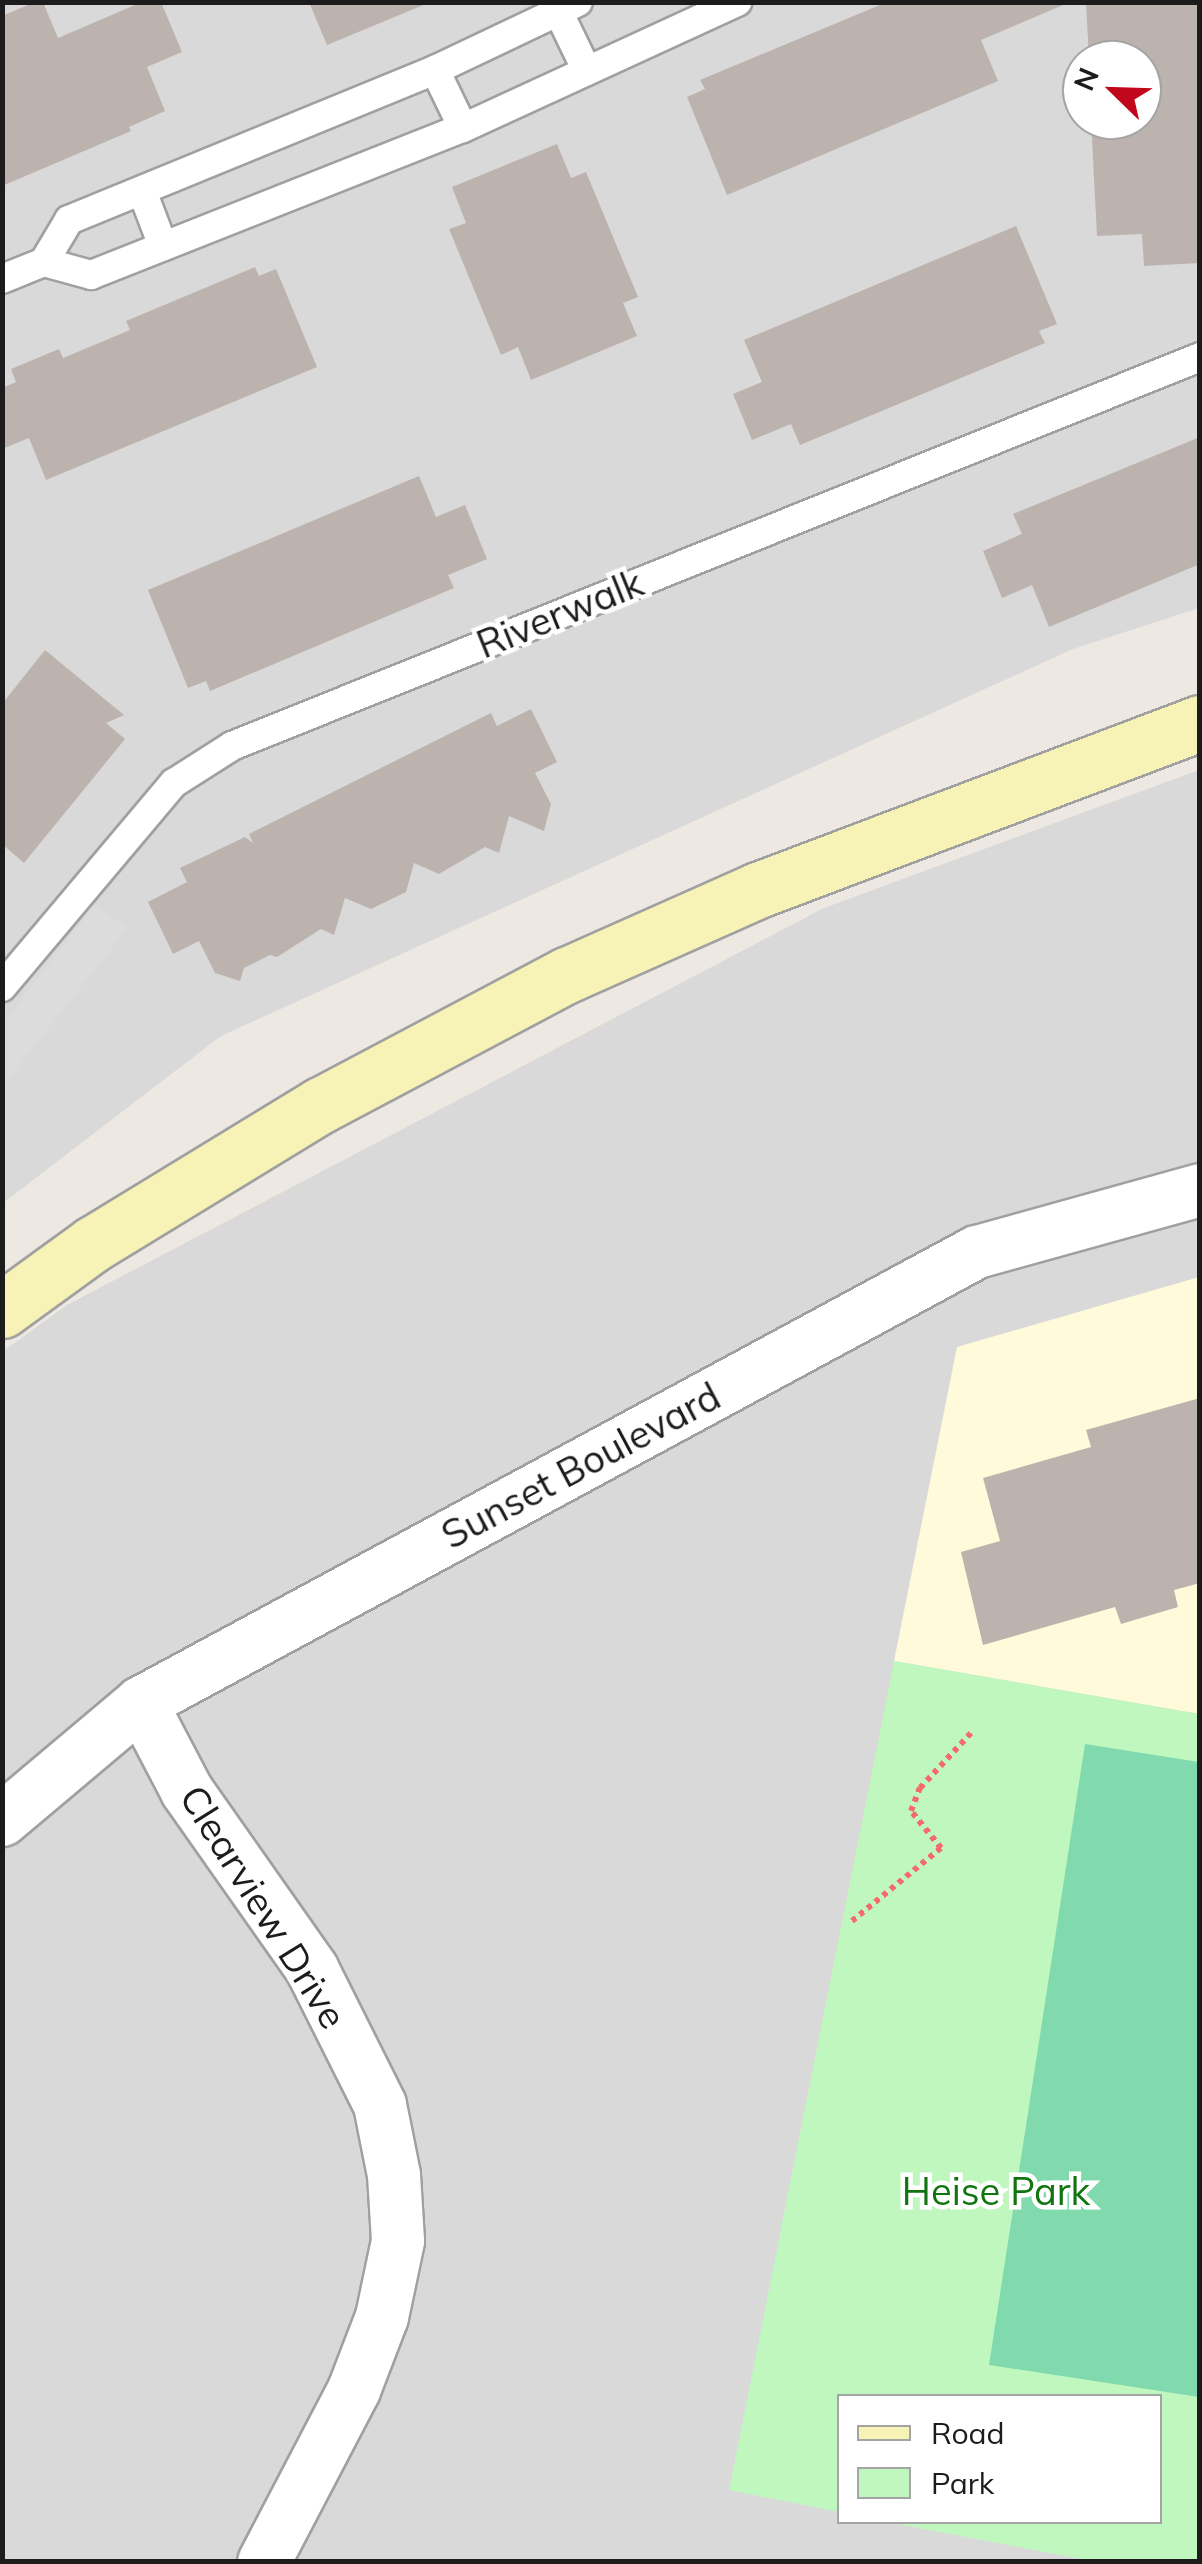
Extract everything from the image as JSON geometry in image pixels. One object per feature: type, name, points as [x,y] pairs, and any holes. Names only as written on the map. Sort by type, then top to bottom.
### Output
[{"type":"main road","points":[[2,1310],[93,1244],[321,1106],[567,975],[758,890],[1200,722]]},
{"type":"street","name":"Sunset Boulevard","points":[[2,1820],[141,1704],[977,1252],[1200,1190]]},
{"type":"street","name":"Clearview Drive","points":[[141,1704],[187,1792],[312,1969],[380,2105],[394,2175],[398,2241],[382,2317],[354,2390],[264,2562]]},
{"type":"lane","points":[[44,262],[91,275],[463,128],[586,68],[737,2]]},
{"type":"lane","points":[[2,279],[44,262],[69,220],[435,70],[568,7],[586,68]]},
{"type":"lane","points":[[435,70],[463,128]]},
{"type":"lane","points":[[142,192],[163,246]]},
{"type":"lane","name":"Riverwalk","points":[[2,987],[174,783],[232,746],[1200,357]]},
{"type":"path","points":[[852,1920],[941,1848],[911,1810],[920,1788],[971,1734]]},
{"type":"shaded area","points":[[3,3],[1199,3],[1199,608],[1073,649],[221,1036],[3,1203]]},
{"type":"shaded area","points":[[1199,770],[1199,2561],[3,2561],[2,1352],[67,1305],[824,908]]},
{"type":"shaded area","points":[[96,904],[127,929],[8,1079],[3,1074],[3,1023]]},
{"type":"shaded area","points":[[1199,1277],[1199,1714],[894,1661],[957,1347]]},
{"type":"green space","name":"Heise Park","points":[[894,1661],[1199,1714],[1199,2561],[1091,2561],[898,2524],[1162,2524],[1162,2394],[837,2394],[837,2512],[729,2490]]},
{"type":"green space","points":[[1085,1744],[1199,1762],[1199,2397],[989,2365]]},
{"type":"building","points":[[43,2],[58,38],[142,2],[161,2],[182,52],[147,67],[165,111],[129,127],[131,131],[2,186],[2,16]]},
{"type":"building","points":[[309,2],[426,2],[426,4],[327,45]]},
{"type":"building","points":[[887,2],[1068,3],[981,40],[998,81],[727,195],[687,97],[705,89],[700,80]]},
{"type":"building","points":[[1086,2],[1200,2],[1200,263],[1144,266],[1142,234],[1097,236],[1092,140],[1162,140],[1162,40],[1088,40]]},
{"type":"building","points":[[557,144],[571,178],[586,172],[638,297],[623,303],[637,336],[531,380],[518,347],[501,355],[449,229],[466,223],[452,187]]},
{"type":"building","points":[[1016,226],[1057,324],[1039,331],[1045,343],[800,445],[791,424],[752,440],[733,394],[762,382],[744,340]]},
{"type":"building","points":[[255,267],[259,276],[276,269],[317,367],[46,480],[29,438],[2,449],[2,388],[16,382],[11,369],[59,349],[63,358],[130,330],[126,321]]},
{"type":"building","points":[[1200,437],[1200,564],[1049,627],[1032,585],[1002,598],[983,551],[1022,534],[1013,514]]},
{"type":"building","points":[[419,476],[436,517],[465,505],[487,559],[448,575],[454,588],[210,691],[206,681],[188,688],[148,590]]},
{"type":"building","points":[[45,650],[124,715],[106,723],[125,739],[24,863],[2,844],[2,704]]},
{"type":"building","points":[[531,709],[557,762],[535,773],[551,804],[544,831],[509,816],[499,853],[485,847],[439,874],[414,863],[406,892],[371,909],[345,898],[334,935],[321,929],[277,957],[270,955],[244,968],[240,981],[215,973],[199,941],[173,954],[148,902],[187,882],[180,868],[245,837],[253,843],[249,834],[491,713],[497,726]]},
{"type":"building","points":[[1200,1398],[1200,1583],[1174,1590],[1178,1607],[1121,1624],[1115,1607],[983,1645],[961,1552],[1000,1541],[983,1478],[1091,1447],[1086,1430]]}]
